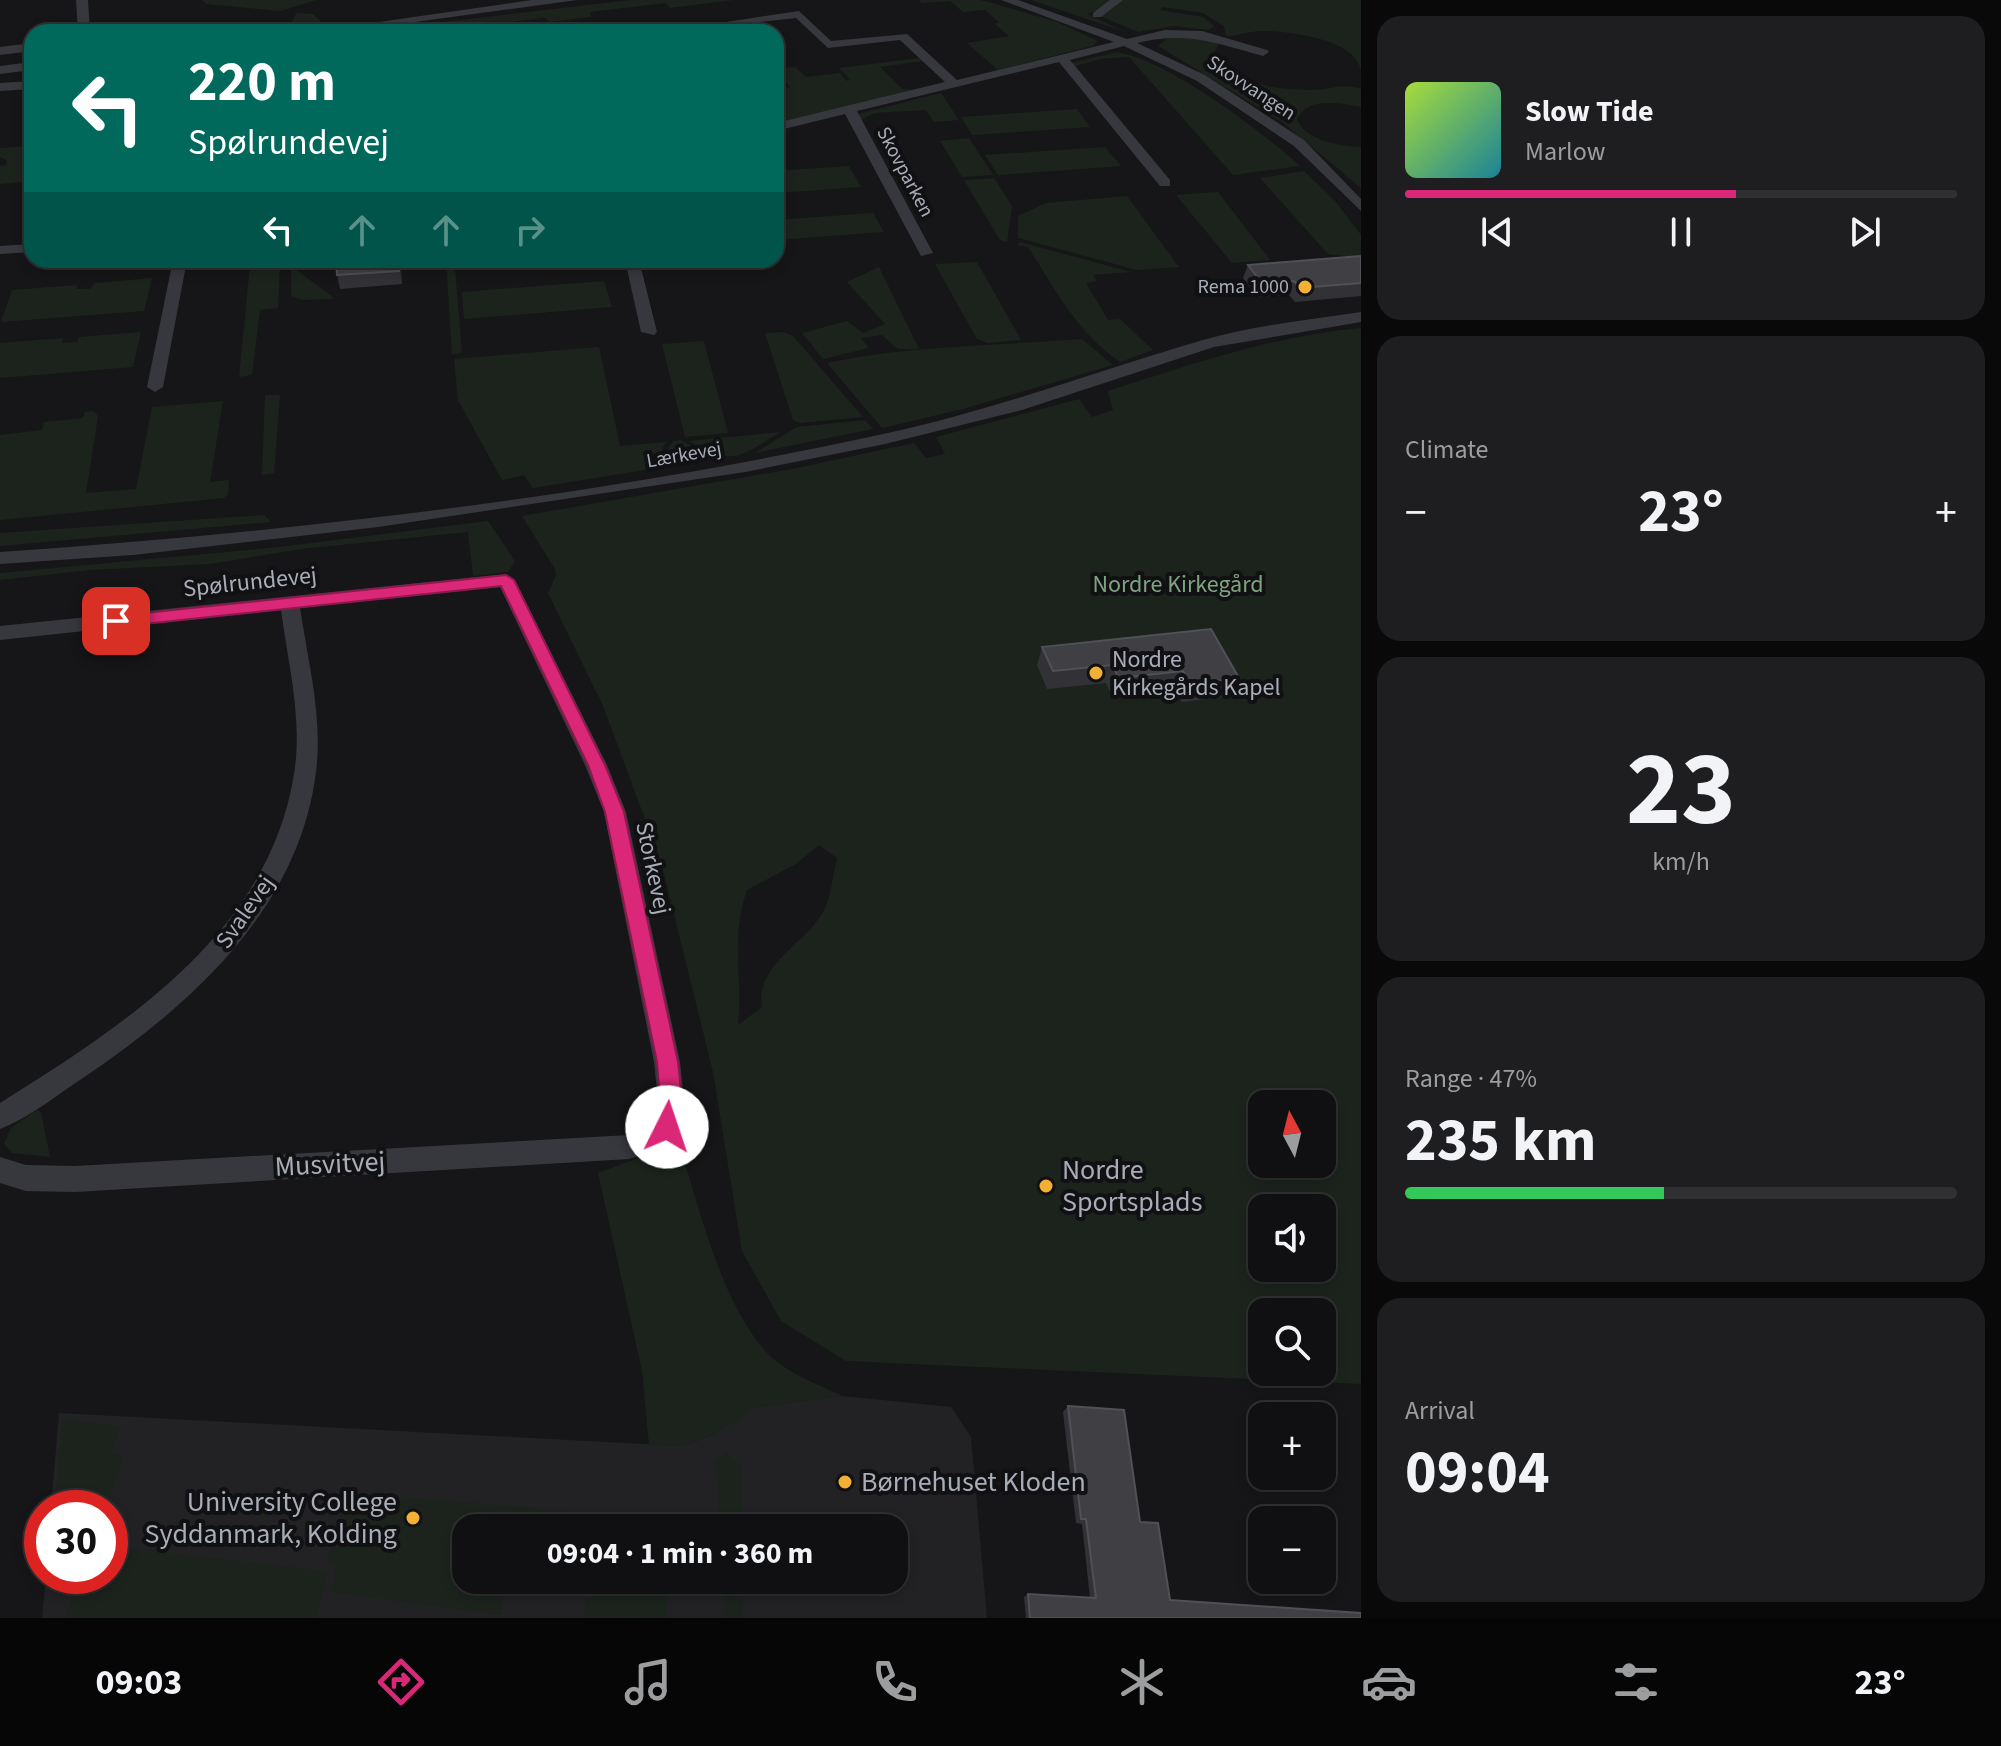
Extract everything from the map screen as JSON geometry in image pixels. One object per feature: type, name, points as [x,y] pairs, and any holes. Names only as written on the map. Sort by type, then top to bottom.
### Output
[{"type":"street","points":[[82,0],[84,24]]},
{"type":"street","points":[[381,24],[571,0]]},
{"type":"street","name":"Skovvangen","points":[[1007,0],[1130,37],[1154,57],[1317,165],[1361,207]]},
{"type":"street","points":[[1097,15],[1117,0]]},
{"type":"street","points":[[1084,10],[1130,37]]},
{"type":"street","points":[[732,22],[799,14],[828,45],[903,36],[954,84]]},
{"type":"street","name":"Skovparken","points":[[784,125],[1063,59],[1130,37],[1189,32],[1263,52]]},
{"type":"street","points":[[0,51],[24,48]]},
{"type":"street","points":[[1063,59],[1165,183]]},
{"type":"street","points":[[0,70],[24,67]]},
{"type":"street","points":[[0,87],[24,86]]},
{"type":"street","name":"Skovparken","points":[[849,109],[926,253]]},
{"type":"street","points":[[0,250],[24,248]]},
{"type":"street","points":[[155,387],[178,268]]},
{"type":"street","points":[[634,268],[649,332]]},
{"type":"street","name":"Lærkevej","points":[[0,558],[133,549],[378,521],[571,495],[759,464],[885,439],[1016,406],[1210,343],[1361,317]]},
{"type":"street","name":"Spølrundevej","points":[[0,633],[506,580]]},
{"type":"street","name":"Storkevej","points":[[506,580],[596,765],[615,812],[667,1062],[672,1110],[660,1138]]},
{"type":"street","name":"Svalevej","points":[[0,1117],[119,1041],[176,995],[231,936],[273,873],[296,813],[305,773],[306,734],[290,604]]},
{"type":"street","name":"Musvitvej","points":[[0,1170],[26,1178],[75,1179],[629,1147],[660,1138]]},
{"type":"shaded area","name":"University College Syddanmark, Kolding","points":[[842,1396],[951,1407],[971,1437],[987,1618],[42,1618],[44,1594],[128,1594],[128,1490],[53,1490],[59,1413],[681,1446],[713,1435],[756,1407]]},
{"type":"green space","points":[[202,0],[316,0],[280,11],[206,4]]},
{"type":"green space","points":[[631,0],[734,0],[670,8],[666,3],[590,12],[591,17],[550,22],[544,18],[494,24],[426,24]]},
{"type":"green space","points":[[919,0],[989,2],[1054,21],[1098,41],[1092,46],[998,70],[967,43],[1009,36],[995,24],[999,22],[985,10],[963,12],[950,1],[922,3]]},
{"type":"green space","points":[[1031,0],[1361,0],[1361,72],[1357,61],[1348,52],[1305,35],[1258,31],[1226,36],[1224,26],[1203,13],[1163,7],[1160,10],[1203,17],[1214,26],[1208,30],[1173,26],[1138,32],[1100,16],[1101,9],[1087,14],[1125,32]]},
{"type":"green space","points":[[296,13],[313,14],[324,24],[233,24],[238,23],[292,22]]},
{"type":"green space","points":[[1170,36],[1220,42],[1214,53],[1221,64],[1256,84],[1299,90],[1342,86],[1361,89],[1361,107],[1316,104],[1308,107],[1297,119],[1307,133],[1315,137],[1334,144],[1361,147],[1361,188],[1282,122],[1158,46]]},
{"type":"green space","points":[[1117,52],[1162,68],[1187,82],[1300,166],[1233,175],[1129,57],[1100,59],[1076,66],[1070,63]]},
{"type":"green space","points":[[920,58],[924,61],[880,67],[902,89],[916,90],[784,121],[784,88],[790,87],[784,79],[784,68],[795,67],[806,77],[840,73],[847,81],[850,80],[839,68]]},
{"type":"green space","points":[[941,93],[959,120],[934,122],[926,110],[874,113],[861,120],[858,114]]},
{"type":"green space","points":[[1077,109],[1090,127],[972,135],[961,117]]},
{"type":"green space","points":[[969,138],[993,175],[962,177],[940,141]]},
{"type":"green space","points":[[24,146],[24,182],[0,184],[0,166],[6,165],[7,160],[0,157],[0,148]]},
{"type":"green space","points":[[1105,147],[1121,166],[998,175],[985,155]]},
{"type":"green space","points":[[849,166],[861,187],[784,192],[784,170]]},
{"type":"green space","points":[[1304,171],[1335,201],[1361,235],[1361,258],[1328,254],[1260,178]]},
{"type":"green space","points":[[994,178],[1012,206],[1007,242],[1000,240],[964,180]]},
{"type":"green space","points":[[1218,192],[1270,260],[1232,263],[1176,195]]},
{"type":"green space","points":[[1127,196],[1179,267],[1137,270],[1018,238],[1018,216],[1046,203]]},
{"type":"green space","points":[[873,213],[884,232],[784,239],[784,219]]},
{"type":"green space","points":[[1020,242],[1131,272],[1093,275],[1097,281],[1086,283],[1108,320],[1120,319],[1153,350],[1120,362],[1105,350],[1079,324],[1028,247],[1017,245]]},
{"type":"green space","points":[[977,262],[1021,340],[988,343],[977,339],[935,264]]},
{"type":"green space","points":[[879,267],[919,349],[898,349],[882,335],[861,338],[869,348],[823,359],[802,333],[847,321],[863,333],[885,324],[847,282]]},
{"type":"green space","points":[[250,268],[280,268],[278,308],[260,310],[252,375],[239,377]]},
{"type":"green space","points":[[291,268],[294,268],[333,297],[302,300],[291,296]]},
{"type":"green space","points":[[447,268],[455,268],[462,353],[452,354]]},
{"type":"green space","points":[[152,278],[144,311],[1,322],[12,290],[77,285],[76,289],[90,289],[95,283]]},
{"type":"green space","points":[[604,281],[612,307],[464,319],[462,292]]},
{"type":"green space","name":"Nordre Kirkegård","points":[[1361,328],[1361,1384],[1336,1383],[1336,1298],[1248,1298],[1248,1379],[846,1361],[781,1321],[742,1251],[713,1072],[661,862],[603,706],[548,593],[556,575],[555,569],[522,516],[792,469],[914,443],[926,458],[945,454],[936,437],[1079,399],[1092,417],[1113,410],[1108,391],[1233,352],[1296,337]],"holes":[[[819,845],[837,858],[826,906],[815,923],[773,967],[762,992],[762,1007],[738,1025],[739,925],[747,890],[796,864]]]},
{"type":"green space","points":[[141,332],[133,367],[0,378],[0,343],[63,338],[62,343],[77,342],[79,337]]},
{"type":"green space","points":[[783,332],[793,336],[863,417],[800,423],[793,420],[765,333]]},
{"type":"green space","points":[[1082,339],[1113,365],[963,409],[882,428],[827,363],[922,349]]},
{"type":"green space","points":[[704,341],[728,433],[685,437],[662,344]]},
{"type":"green space","points":[[599,347],[620,446],[666,442],[651,469],[533,488],[524,475],[502,480],[458,400],[454,359]]},
{"type":"green space","points":[[265,395],[280,395],[274,473],[262,475]]},
{"type":"green space","points":[[223,401],[210,482],[229,480],[228,494],[224,498],[0,520],[0,435],[42,430],[44,422],[83,418],[85,412],[93,411],[98,416],[86,493],[136,489],[152,407]]},
{"type":"green space","points":[[865,420],[873,429],[755,453],[797,427]]},
{"type":"green space","points":[[781,432],[736,456],[716,454],[689,441]]},
{"type":"green space","points":[[681,440],[713,459],[657,469],[673,441]]},
{"type":"green space","points":[[264,515],[271,522],[0,546],[0,533]]},
{"type":"green space","points":[[488,521],[515,561],[508,572],[473,576],[468,532],[301,549],[210,564],[90,570],[0,580],[0,573],[279,547]]},
{"type":"green space","points":[[37,1110],[41,1112],[50,1157],[12,1153],[4,1144],[11,1128]]},
{"type":"green space","points":[[641,1157],[686,1167],[708,1240],[728,1289],[739,1313],[767,1353],[793,1372],[842,1396],[757,1407],[713,1435],[681,1446],[649,1445],[642,1371],[598,1173]]},
{"type":"green space","points":[[62,1420],[121,1426],[111,1454],[123,1455],[112,1490],[56,1490]]},
{"type":"green space","points":[[727,1452],[741,1467],[742,1514],[719,1514],[716,1461]]},
{"type":"green space","points":[[346,1493],[614,1514],[452,1514],[452,1594],[504,1594],[501,1615],[331,1592],[337,1562],[328,1560]]},
{"type":"green space","points":[[128,1548],[328,1572],[317,1618],[65,1618],[74,1594],[128,1594]]},
{"type":"green space","points":[[586,1594],[667,1594],[667,1618],[584,1616]]},
{"type":"green space","points":[[724,1594],[742,1594],[743,1618],[725,1618]]},
{"type":"building","points":[[1361,256],[1361,283],[1300,288],[1294,281],[1263,284],[1248,265]]},
{"type":"building","points":[[337,268],[399,268],[399,271],[337,275]]},
{"type":"building","points":[[1211,629],[1239,678],[1190,684],[1183,671],[1119,678],[1112,665],[1053,671],[1042,647]]},
{"type":"building","points":[[1068,1406],[1124,1410],[1140,1522],[1158,1523],[1170,1600],[1361,1613],[1361,1618],[1030,1618],[1028,1594],[1096,1598],[1086,1519],[1081,1519]]},
{"type":"place","name":"Rema 1000","points":[[1305,287]]},
{"type":"place","name":"Nordre Kirkegårds Kapel","points":[[1096,673]]},
{"type":"place","name":"Nordre Sportsplads","points":[[1046,1186]]},
{"type":"place","name":"Børnehuset Kloden","points":[[845,1482]]},
{"type":"place","name":"University College Syddanmark, Kolding","points":[[413,1518]]},
{"type":"route","points":[[116,621],[506,580],[596,765],[615,812],[667,1062],[672,1110],[667,1127]]}]
